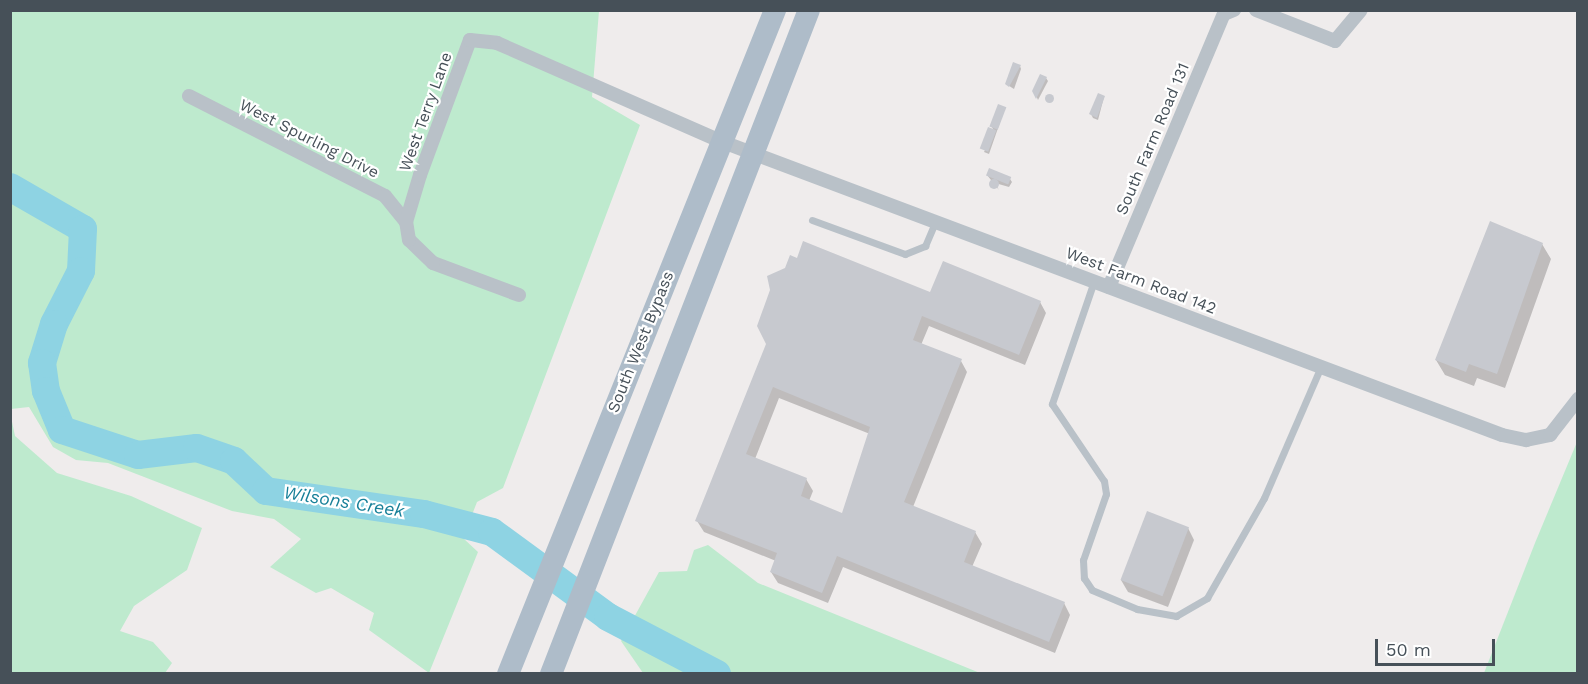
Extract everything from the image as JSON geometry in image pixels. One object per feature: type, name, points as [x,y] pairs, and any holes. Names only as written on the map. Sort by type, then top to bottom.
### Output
[{"type":"main road","name":"South West Bypass","points":[[508,674],[569,518],[776,10]]},
{"type":"main road","name":"South West Bypass","points":[[551,674],[605,528],[809,10]]},
{"type":"street","name":"South Farm Road 131","points":[[1109,287],[1224,14],[1234,10]]},
{"type":"street","points":[[1256,10],[1335,41],[1361,10]]},
{"type":"street","name":"West Terry Lane","points":[[406,222],[470,40],[497,43],[723,142]]},
{"type":"street","name":"West Spurling Drive","points":[[189,96],[385,196],[406,222],[409,240],[433,264],[519,295]]},
{"type":"street","name":"West Farm Road 142","points":[[723,142],[1502,435],[1526,440],[1550,435],[1578,399]]},
{"type":"lane","points":[[812,220],[904,254],[925,246],[935,222]]},
{"type":"lane","points":[[1094,281],[1052,404],[1104,481],[1106,494],[1083,560],[1084,578],[1092,590],[1137,609],[1176,616],[1207,598],[1260,507],[1321,366]]},
{"type":"green space","points":[[10,11],[599,11],[592,97],[640,125],[503,488],[477,502],[463,538],[478,552],[429,673],[369,630],[374,613],[331,588],[316,593],[270,567],[301,539],[274,519],[232,511],[108,463],[76,460],[53,447],[29,407],[11,409]]},
{"type":"green space","points":[[10,412],[15,436],[57,473],[131,496],[202,528],[187,570],[134,606],[120,631],[153,642],[172,663],[165,673],[11,673]]},
{"type":"green space","points":[[1577,442],[1577,673],[1484,673],[1535,543]]},
{"type":"green space","points":[[708,545],[758,583],[980,673],[643,673],[621,641],[659,572],[687,571],[694,550]]},
{"type":"building","points":[[1013,62],[1021,65],[1009,87],[1005,84]]},
{"type":"building","points":[[1040,74],[1047,77],[1036,99],[1032,91]]},
{"type":"building","points":[[1098,93],[1105,96],[1097,118],[1089,114]]},
{"type":"building","points":[[1049,94],[1053,98],[1049,102],[1045,98]]},
{"type":"building","points":[[998,104],[1006,107],[998,130],[989,126]]},
{"type":"building","points":[[988,127],[996,130],[988,152],[980,148]]},
{"type":"building","points":[[989,168],[1011,177],[1008,184],[986,175]]},
{"type":"building","points":[[994,179],[999,184],[994,189],[989,184]]},
{"type":"building","points":[[1490,221],[1543,243],[1497,374],[1469,364],[1466,372],[1435,360]]},
{"type":"building","points":[[803,241],[930,292],[943,261],[1041,301],[1019,355],[922,316],[913,340],[962,359],[904,502],[976,531],[964,562],[1065,602],[1049,642],[837,556],[822,593],[770,572],[777,553],[695,521],[766,344],[757,326],[770,290],[767,276],[785,268],[790,255],[797,258]],"holes":[[[773,387],[870,427],[842,513],[801,496],[807,478],[746,454]]]},
{"type":"building","points":[[1147,511],[1189,527],[1162,596],[1120,580]]},
{"type":"waterway","name":"Wilsons Creek","points":[[10,187],[83,229],[81,271],[54,324],[42,363],[46,391],[62,430],[138,455],[197,448],[234,461],[266,491],[424,514],[492,532],[608,617],[717,674]]}]
